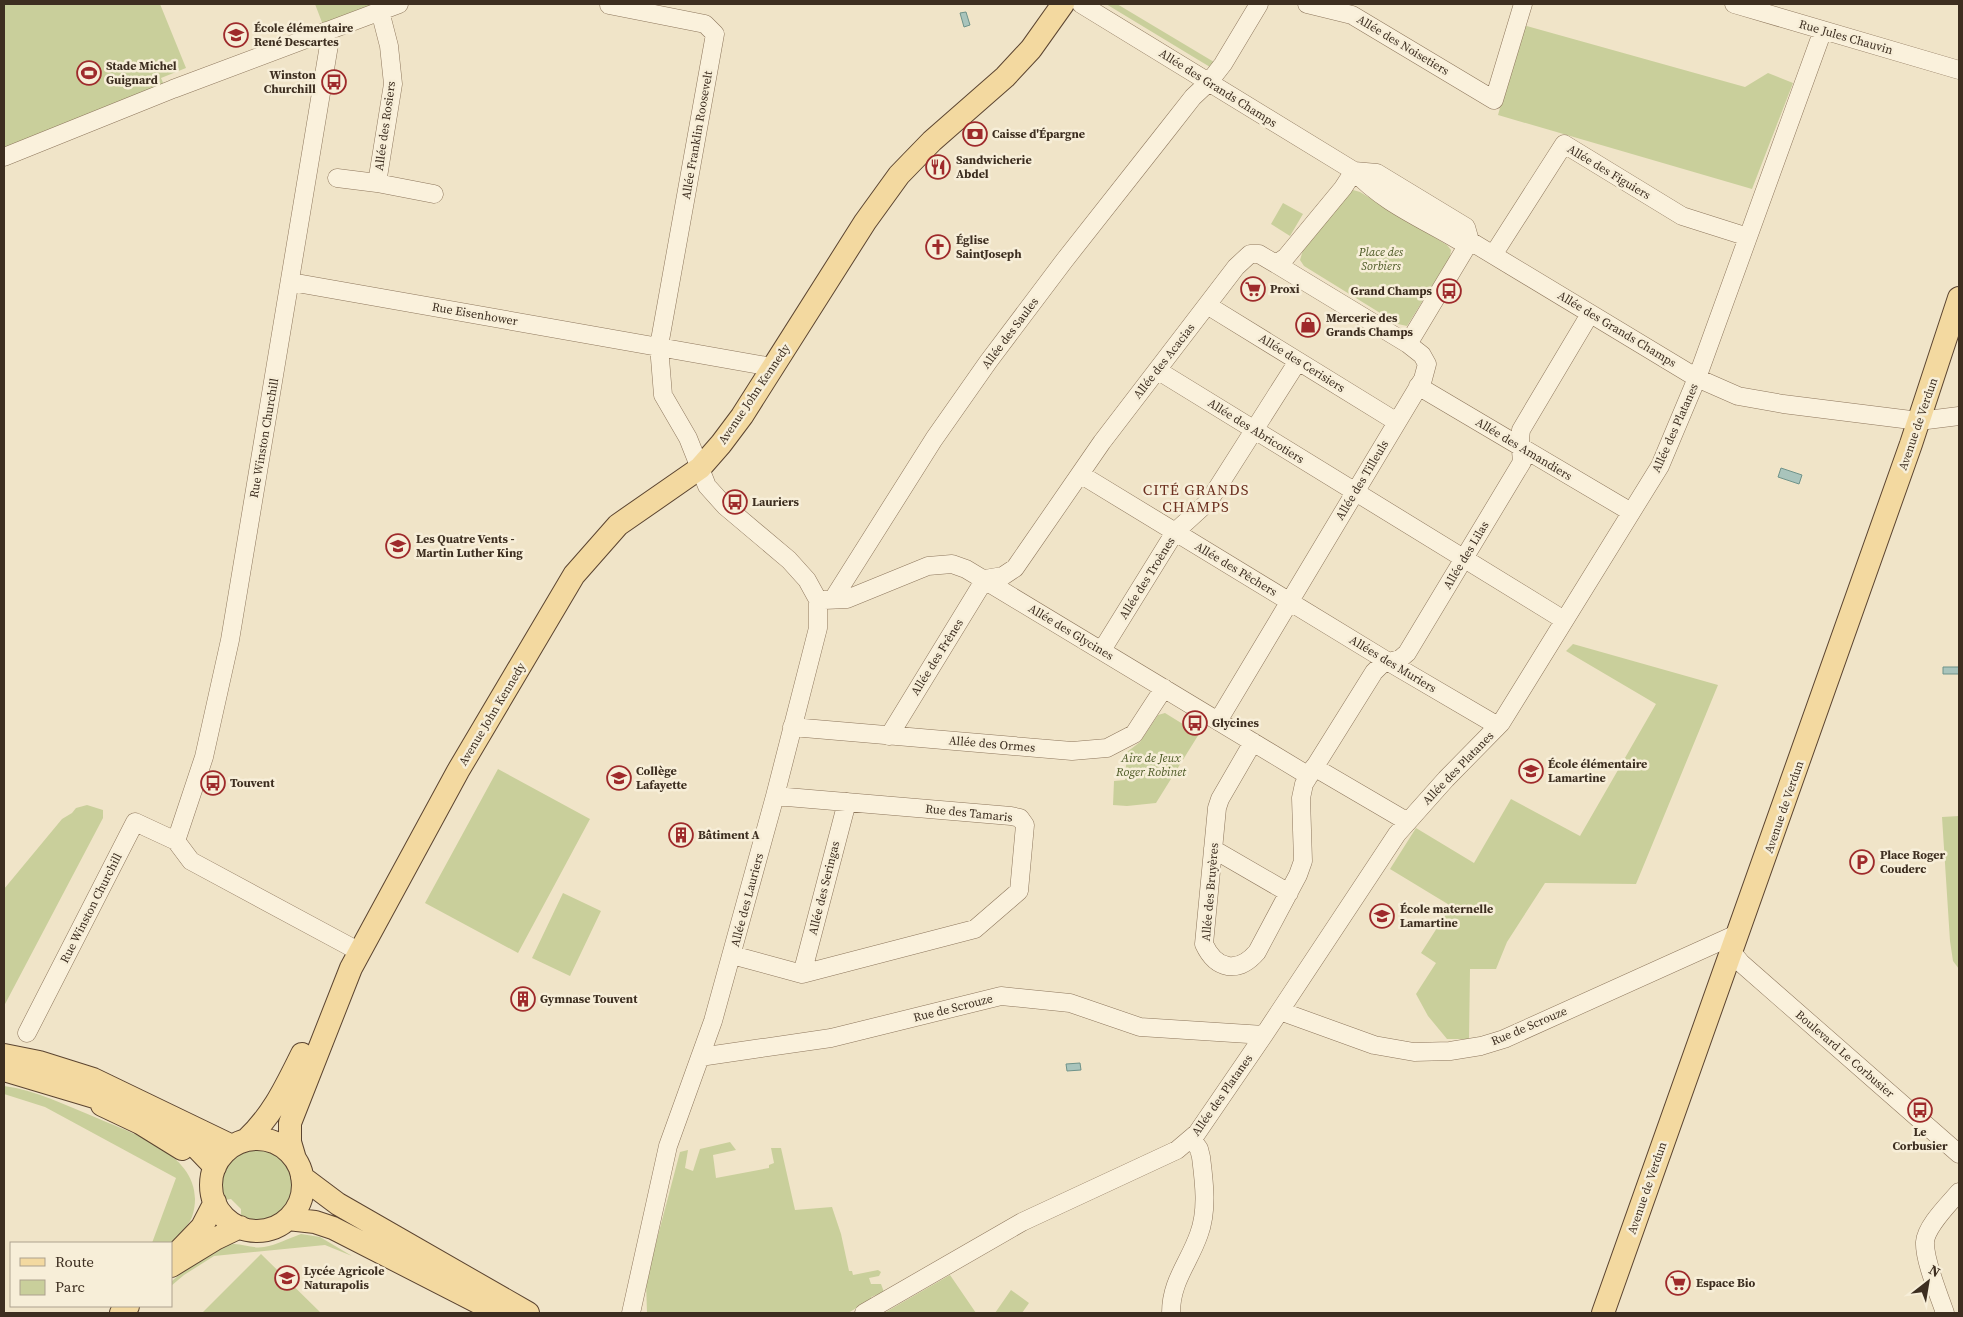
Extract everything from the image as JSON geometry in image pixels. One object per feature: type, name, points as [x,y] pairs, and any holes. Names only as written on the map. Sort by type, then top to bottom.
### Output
[{"type":"main road","name":"Avenue John Kennedy","points":[[239,1143],[266,1120],[284,1091],[322,1013],[355,960],[458,771],[574,575],[618,525],[700,468],[721,444],[742,416],[865,222],[900,175],[932,141],[1005,77],[1031,49],[1063,4]]},
{"type":"main road","name":"Avenue de Verdun","points":[[1603,1313],[1919,421],[1959,298]]},
{"type":"main road","name":"Avenue John Kennedy","points":[[300,1176],[290,1142],[290,1123],[355,960]]},
{"type":"main road","points":[[4,1055],[39,1062],[93,1079],[239,1143]]},
{"type":"main road","points":[[4,1070],[51,1084],[140,1123],[183,1149],[213,1183],[225,1217],[240,1227],[252,1230],[265,1230],[277,1226],[288,1219],[296,1209],[300,1176]]},
{"type":"main road","points":[[172,1259],[202,1226],[222,1155],[239,1143],[260,1139],[274,1142],[286,1149],[300,1176],[338,1204],[528,1313]]},
{"type":"main road","points":[[288,1219],[315,1222],[333,1228],[499,1313]]},
{"type":"main road","points":[[172,1265],[215,1239],[240,1227]]},
{"type":"street","points":[[4,157],[173,89],[399,4]]},
{"type":"street","name":"Allée des Grands Champs","points":[[1082,4],[1354,171],[1377,173],[1396,184],[1466,227],[1470,241],[1697,378],[1738,396],[1783,404],[1919,421],[1959,416]]},
{"type":"street","name":"Allée des Saules","points":[[826,600],[929,446],[994,354],[1064,261],[1193,97],[1209,82],[1223,64],[1259,4]]},
{"type":"street","name":"Allée des Noisetiers","points":[[1307,4],[1352,14],[1494,100],[1523,4]]},
{"type":"street","name":"Rue Jules Chauvin","points":[[1734,4],[1959,70]]},
{"type":"street","name":"Allée Franklin Roosevelt","points":[[609,5],[705,24],[715,34],[659,346]]},
{"type":"street","name":"Allée des Rosiers","points":[[376,183],[393,84],[389,46],[380,11]]},
{"type":"street","name":"Allée des Platanes","points":[[864,1313],[1022,1222],[1177,1150],[1192,1139],[1264,1035],[1397,834],[1446,779],[1498,726],[1660,466],[1697,378],[1823,30]]},
{"type":"street","name":"Rue Winston Churchill","points":[[176,841],[204,757],[230,640],[329,45],[326,31]]},
{"type":"street","name":"Allée des Figuiers","points":[[1493,255],[1564,144],[1682,216],[1748,237]]},
{"type":"street","points":[[1354,171],[1343,188],[1286,257],[1276,264],[1408,344],[1470,241]]},
{"type":"street","name":"Allée des Rosiers","points":[[337,178],[434,194]]},
{"type":"street","name":"Allée des Acacias","points":[[985,579],[1003,576],[1015,568],[1080,474],[1236,267],[1250,254],[1259,254],[1276,264]]},
{"type":"street","name":"Rue Eisenhower","points":[[291,282],[772,367]]},
{"type":"street","name":"Allée des Cerisiers","points":[[1208,305],[1397,422]]},
{"type":"street","name":"Allée des Lilas","points":[[1312,772],[1374,672],[1387,661],[1400,659],[1407,653],[1522,462],[1521,430],[1590,314]]},
{"type":"street","name":"Allée des Tilleuls","points":[[1218,721],[1418,386],[1427,364],[1422,355],[1408,344]]},
{"type":"street","points":[[659,346],[663,394],[688,438],[700,468]]},
{"type":"street","name":"Allée des Troènes","points":[[1102,650],[1175,532],[1209,501],[1298,361]]},
{"type":"street","name":"Allée des Abricotiers","points":[[1157,370],[1564,620]]},
{"type":"street","name":"Allée des Amandiers","points":[[1418,386],[1631,512]]},
{"type":"street","name":"Allée des Lauriers","points":[[631,1313],[668,1146],[713,1021],[775,796],[826,600],[789,560],[725,506],[707,486],[700,468]]},
{"type":"street","name":"Allée des Pêchers","points":[[1080,474],[1289,602]]},
{"type":"street","name":"Allée des Glycines","points":[[826,600],[847,598],[928,566],[952,564],[966,569],[1253,742],[1408,822]]},
{"type":"street","name":"Allée des Frênes","points":[[889,736],[985,579]]},
{"type":"street","name":"Allées des Muriers","points":[[1289,602],[1498,726]]},
{"type":"street","name":"Allée des Ormes","points":[[792,727],[1072,751],[1107,748],[1134,734],[1164,688]]},
{"type":"street","name":"Allée des Bruyères","points":[[1253,742],[1218,806],[1204,944],[1210,956],[1219,963],[1232,966],[1247,963],[1257,952],[1289,893],[1303,861],[1301,798],[1304,784],[1312,772]]},
{"type":"street","name":"Rue des Tamaris","points":[[732,955],[802,974],[975,929],[1019,891],[1025,825],[1020,818],[775,796]]},
{"type":"street","name":"Allée des Seringas","points":[[802,974],[847,802]]},
{"type":"street","name":"Rue Winston Churchill","points":[[26,1033],[135,822],[176,841],[191,861],[355,960]]},
{"type":"street","points":[[1213,849],[1289,893]]},
{"type":"street","name":"Rue de Scrouze","points":[[1280,1011],[1374,1045],[1414,1052],[1450,1051],[1481,1046],[1504,1039],[1736,942]]},
{"type":"street","name":"Boulevard Le Corbusier","points":[[1736,942],[1741,962],[1959,1154]]},
{"type":"street","name":"Rue de Scrouze","points":[[700,1057],[830,1038],[1001,996],[1070,1003],[1140,1026],[1264,1035]]},
{"type":"street","points":[[1171,1313],[1173,1292],[1177,1278],[1199,1235],[1204,1215],[1201,1157],[1199,1149],[1192,1139]]},
{"type":"street","points":[[1945,1313],[1928,1259],[1925,1242],[1931,1226],[1959,1192]]},
{"type":"green space","name":"Stade Michel Guignard","points":[[4,4],[160,4],[186,68],[161,78],[165,87],[4,150]]},
{"type":"green space","points":[[315,4],[378,4],[323,25]]},
{"type":"green space","points":[[1106,4],[1117,4],[1214,62],[1210,67]]},
{"type":"green space","points":[[1523,25],[1745,87],[1768,73],[1793,83],[1752,189],[1498,115]]},
{"type":"green space","name":"Place des Sorbiers","points":[[1353,190],[1360,192],[1447,245],[1451,250],[1450,257],[1407,326],[1398,324],[1304,266],[1300,260],[1303,250],[1348,193]]},
{"type":"green space","points":[[1283,203],[1303,214],[1290,236],[1271,224]]},
{"type":"green space","points":[[1573,644],[1718,685],[1636,884],[1545,883],[1507,942],[1496,969],[1470,969],[1469,1039],[1447,1039],[1428,1016],[1416,994],[1436,963],[1421,953],[1451,906],[1390,869],[1416,828],[1474,863],[1511,799],[1580,836],[1656,704],[1566,651]]},
{"type":"green space","name":"Aire de Jeux Roger Robinet","points":[[1165,713],[1199,734],[1156,803],[1127,806],[1113,805],[1114,781],[1125,780],[1127,752],[1140,742],[1158,715]]},
{"type":"green space","points":[[498,769],[590,819],[518,953],[425,903]]},
{"type":"green space","points":[[87,805],[103,810],[103,818],[4,1006],[4,889],[62,819],[76,808]]},
{"type":"green space","points":[[1959,816],[1959,969],[1953,961],[1950,941],[1942,817]]},
{"type":"green space","points":[[563,893],[601,911],[570,976],[532,958]]},
{"type":"green space","points":[[4,1086],[40,1095],[131,1132],[166,1152],[181,1164],[191,1179],[195,1197],[192,1217],[188,1224],[172,1242],[152,1242],[176,1178],[45,1107],[4,1094]]},
{"type":"green space","points":[[730,1142],[736,1150],[713,1155],[716,1178],[769,1168],[769,1165],[774,1163],[771,1148],[781,1148],[795,1210],[832,1207],[841,1234],[849,1271],[852,1271],[853,1275],[878,1270],[881,1272],[879,1276],[869,1278],[871,1284],[881,1284],[884,1292],[871,1297],[872,1299],[848,1313],[647,1313],[646,1281],[680,1152],[688,1150],[685,1168],[693,1171],[700,1149]]},
{"type":"green space","points":[[255,1148],[274,1154],[286,1165],[291,1178],[291,1193],[285,1206],[274,1215],[259,1219],[241,1216],[241,1209],[231,1199],[225,1200],[222,1181],[223,1173],[231,1160]]},
{"type":"green space","points":[[289,1228],[290,1230],[270,1239],[250,1240],[235,1238],[235,1235],[249,1237],[269,1236]]},
{"type":"green space","points":[[301,1234],[320,1237],[352,1256],[325,1245],[214,1256],[172,1285],[172,1281],[184,1271],[227,1245],[264,1247]]},
{"type":"green space","points":[[261,1254],[321,1313],[202,1313]]},
{"type":"green space","points":[[950,1275],[976,1313],[884,1313]]},
{"type":"green space","points":[[1011,1290],[1029,1303],[1022,1313],[995,1313]]},
{"type":"water","points":[[966,12],[970,25],[964,27],[960,13]]},
{"type":"water","points":[[1781,468],[1802,475],[1799,484],[1778,477]]},
{"type":"water","points":[[1943,667],[1959,667],[1959,674],[1943,674]]},
{"type":"water","points":[[1080,1063],[1081,1070],[1067,1071],[1066,1064]]},
{"type":"place","name":"École élémentaire René Descartes","points":[[236,35]]},
{"type":"place","name":"Stade Michel Guignard","points":[[89,73]]},
{"type":"place","name":"Winston Churchill","points":[[334,82]]},
{"type":"place","name":"Caisse d'Épargne","points":[[975,134]]},
{"type":"place","name":"Sandwicherie Abdel","points":[[938,167]]},
{"type":"place","name":"Église SaintJoseph","points":[[938,247]]},
{"type":"place","name":"Proxi","points":[[1253,289]]},
{"type":"place","name":"Grand Champs","points":[[1449,291]]},
{"type":"place","name":"Mercerie des Grands Champs","points":[[1308,325]]},
{"type":"place","name":"Lauriers","points":[[735,502]]},
{"type":"place","name":"Les Quatre Vents - Martin Luther King","points":[[398,546]]},
{"type":"place","name":"Glycines","points":[[1195,723]]},
{"type":"place","name":"École élémentaire Lamartine","points":[[1531,771]]},
{"type":"place","name":"Collège Lafayette","points":[[619,778]]},
{"type":"place","name":"Touvent","points":[[213,783]]},
{"type":"place","name":"Bâtiment A","points":[[681,835]]},
{"type":"place","name":"Place Roger Couderc","points":[[1862,862]]},
{"type":"place","name":"École maternelle Lamartine","points":[[1382,916]]},
{"type":"place","name":"Gymnase Touvent","points":[[523,999]]},
{"type":"place","name":"Le Corbusier","points":[[1920,1110]]},
{"type":"place","name":"Lycée Agricole Naturapolis","points":[[287,1278]]},
{"type":"place","name":"Espace Bio","points":[[1678,1283]]},
{"type":"district","name":"CITÉ GRANDS CHAMPS","points":[[1196,498]]}]
